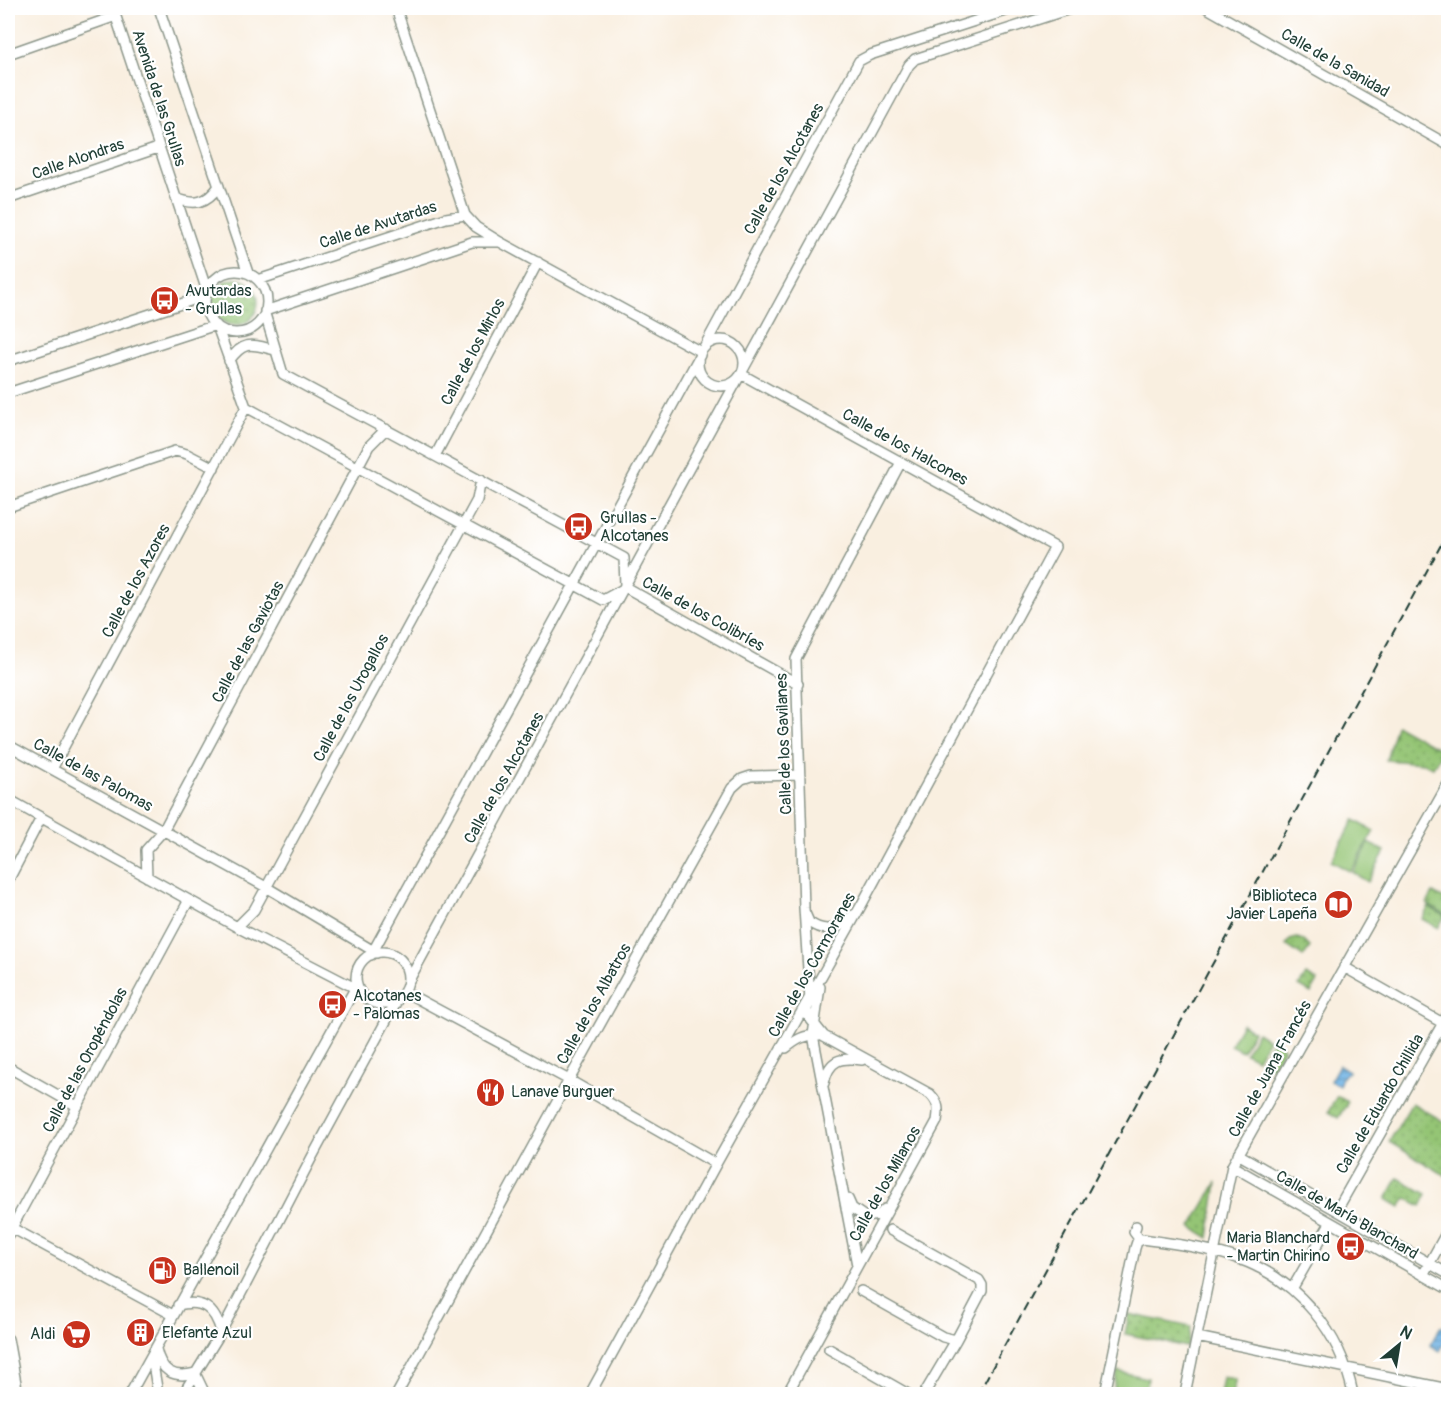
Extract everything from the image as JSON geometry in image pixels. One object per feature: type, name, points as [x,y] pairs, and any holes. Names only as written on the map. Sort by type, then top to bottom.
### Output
[{"type":"street","name":"Avenida de las Grullas","points":[[159,8],[248,273]]},
{"type":"street","points":[[396,8],[465,215],[476,227],[500,242],[701,352]]},
{"type":"street","name":"Calle de los Alcotanes","points":[[373,953],[859,61],[870,55],[1015,8]]},
{"type":"street","name":"Calle de los Alcotanes","points":[[183,1395],[221,1332],[312,1157],[909,65],[915,59],[926,55],[1072,8]]},
{"type":"street","name":"Calle de la Sanidad","points":[[1207,8],[1449,145]]},
{"type":"street","name":"Avenida de las Grullas","points":[[115,12],[206,293]]},
{"type":"street","points":[[8,54],[115,12]]},
{"type":"street","name":"Calle Alondras","points":[[8,199],[158,148]]},
{"type":"street","points":[[176,198],[186,203],[199,204],[212,195],[219,186]]},
{"type":"street","name":"Calle de Avutardas","points":[[258,280],[446,218],[465,215]]},
{"type":"street","points":[[8,393],[216,326],[234,333],[244,332],[252,328],[265,313],[472,242],[500,242]]},
{"type":"street","name":"Calle de los Mirlos","points":[[435,456],[538,262]]},
{"type":"street","points":[[228,272],[248,273],[258,280],[266,295],[265,313],[283,374],[624,558],[625,587],[603,600],[246,407],[216,326],[207,312],[206,293],[212,282],[228,272]]},
{"type":"street","points":[[8,361],[206,293]]},
{"type":"street","points":[[715,341],[729,341],[740,350],[743,356],[741,374],[727,385],[713,384],[702,376],[698,362],[701,352],[715,341]]},
{"type":"street","points":[[229,361],[238,349],[253,344],[275,350]]},
{"type":"street","name":"Calle de los Halcones","points":[[741,374],[1054,547]]},
{"type":"street","name":"Calle de los Azores","points":[[52,769],[246,407]]},
{"type":"street","points":[[359,468],[369,446],[386,429]]},
{"type":"street","points":[[8,507],[175,451],[187,454],[214,468]]},
{"type":"street","name":"Calle de los Gavilanes","points":[[857,1264],[813,1030],[807,1009],[810,1000],[804,908],[796,659],[901,462]]},
{"type":"street","name":"Calle de las Gaviotas","points":[[163,831],[359,468]]},
{"type":"street","points":[[463,524],[477,500],[481,480]]},
{"type":"street","name":"Calle de los Urogallos","points":[[266,887],[463,524]]},
{"type":"street","name":"Calle de los Cormoranes","points":[[590,1395],[810,1000],[1054,547]]},
{"type":"street","name":"Calle de los Colibríes","points":[[625,587],[798,684]]},
{"type":"street","name":"Calle de las Palomas","points":[[8,745],[266,887],[373,953]]},
{"type":"street","name":"Calle de los Albatros","points":[[397,1395],[732,788],[742,779],[751,776],[800,775]]},
{"type":"street","name":"Calle de Juana Francés","points":[[1185,1395],[1232,1166],[1449,784]]},
{"type":"street","points":[[8,799],[237,927],[357,988],[369,1001],[389,1004],[404,991],[408,972],[404,963],[396,956],[387,953],[373,953],[360,965],[357,988],[178,1305],[130,1395]]},
{"type":"street","points":[[8,881],[41,818]]},
{"type":"street","name":"Calle de las Palomas","points":[[147,877],[146,850],[163,831]]},
{"type":"street","points":[[237,927],[254,910],[266,887]]},
{"type":"street","name":"Calle de las Oropéndolas","points":[[10,1231],[189,900]]},
{"type":"street","points":[[804,908],[809,922],[823,930],[835,929],[844,924],[862,904]]},
{"type":"street","points":[[1344,967],[1446,1025]]},
{"type":"street","name":"Calle de los Gavilanes","points":[[813,1030],[820,980]]},
{"type":"street","points":[[404,991],[569,1080],[717,1164]]},
{"type":"street","name":"Calle de Eduardo Chillida","points":[[1337,1210],[1446,1025],[1449,1014]]},
{"type":"street","points":[[780,1053],[813,1030]]},
{"type":"street","name":"Calle de los Milanos","points":[[787,1395],[937,1121],[939,1110],[930,1094],[813,1030]]},
{"type":"street","points":[[823,1088],[826,1074],[839,1059],[869,1060]]},
{"type":"street","points":[[8,1067],[77,1106]]},
{"type":"street","name":"Calle de María Blanchard","points":[[1238,1154],[1449,1274]]},
{"type":"street","name":"Calle de María Blanchard","points":[[1232,1166],[1449,1289]]},
{"type":"street","name":"Calle de los Gavilanes","points":[[842,1186],[852,1208],[865,1217],[879,1215],[891,1203]]},
{"type":"street","points":[[1292,1290],[1330,1222]]},
{"type":"street","points":[[1136,1226],[1134,1232],[1140,1240]]},
{"type":"street","points":[[890,1230],[979,1280],[982,1285],[982,1291],[924,1395]]},
{"type":"street","points":[[1423,1275],[1449,1230]]},
{"type":"street","points":[[10,1231],[173,1315]]},
{"type":"street","points":[[1140,1240],[1214,1252],[1239,1259],[1261,1268],[1292,1290],[1312,1308],[1338,1348],[1346,1367],[1353,1395]]},
{"type":"street","points":[[1105,1395],[1135,1248],[1140,1240]]},
{"type":"street","points":[[861,1292],[943,1337],[956,1340]]},
{"type":"street","points":[[178,1305],[190,1302],[204,1305],[218,1319],[221,1332]]},
{"type":"street","points":[[1197,1337],[1449,1389]]},
{"type":"street","points":[[8,1339],[18,1395]]},
{"type":"street","points":[[156,1349],[159,1362],[171,1374],[185,1376],[195,1373],[205,1395]]},
{"type":"street","points":[[829,1349],[908,1395]]},
{"type":"street","points":[[150,1358],[158,1395]]},
{"type":"green space","points":[[235,279],[251,286],[258,302],[251,318],[235,325],[219,318],[212,302],[219,286]]},
{"type":"green space","points":[[1396,725],[1443,751],[1433,767],[1423,763],[1386,760]]},
{"type":"green space","points":[[1354,820],[1374,831],[1351,872],[1331,861]]},
{"type":"green space","points":[[1369,843],[1385,851],[1368,882],[1353,873]]},
{"type":"green space","points":[[1433,893],[1448,901],[1448,917],[1427,904]]},
{"type":"green space","points":[[1429,907],[1445,916],[1438,928],[1422,919]]},
{"type":"green space","points":[[1297,938],[1310,947],[1303,957],[1286,945],[1290,940]]},
{"type":"green space","points":[[1306,975],[1318,981],[1311,993],[1299,986]]},
{"type":"green space","points":[[1242,1024],[1253,1031],[1242,1051],[1230,1045]]},
{"type":"green space","points":[[1257,1032],[1268,1039],[1257,1059],[1245,1053]]},
{"type":"green space","points":[[1272,1041],[1284,1048],[1272,1068],[1261,1062]]},
{"type":"green space","points":[[1337,1096],[1348,1102],[1338,1118],[1328,1112]]},
{"type":"green space","points":[[1412,1103],[1448,1124],[1448,1177],[1389,1142]]},
{"type":"green space","points":[[1398,1178],[1427,1194],[1421,1206],[1406,1198],[1400,1207],[1386,1199]]},
{"type":"green space","points":[[1217,1182],[1209,1238],[1191,1227]]},
{"type":"green space","points":[[1129,1314],[1191,1327],[1187,1347],[1125,1334]]},
{"type":"green space","points":[[1117,1371],[1148,1378],[1145,1394],[1113,1394]]},
{"type":"green space","points":[[1223,1377],[1236,1379],[1232,1394],[1220,1394]]},
{"type":"water","points":[[1339,1065],[1349,1071],[1342,1077],[1339,1086],[1330,1081]]},
{"type":"water","points":[[1441,1326],[1448,1330],[1448,1336],[1440,1351],[1430,1345]]},
{"type":"railway","points":[[978,1394],[1448,532]]},
{"type":"place","name":"Avutardas - Grullas","points":[[164,300]]},
{"type":"place","name":"Grullas - Alcotanes","points":[[579,527]]},
{"type":"place","name":"Biblioteca Javier Lapeña","points":[[1338,905]]},
{"type":"place","name":"Alcotanes - Palomas","points":[[332,1005]]},
{"type":"place","name":"Lanave Burguer","points":[[490,1092]]},
{"type":"place","name":"Maria Blanchard - Martin Chirino","points":[[1351,1247]]},
{"type":"place","name":"Ballenoil","points":[[162,1270]]},
{"type":"place","name":"Elefante Azul","points":[[141,1333]]},
{"type":"place","name":"Aldi","points":[[76,1334]]}]
